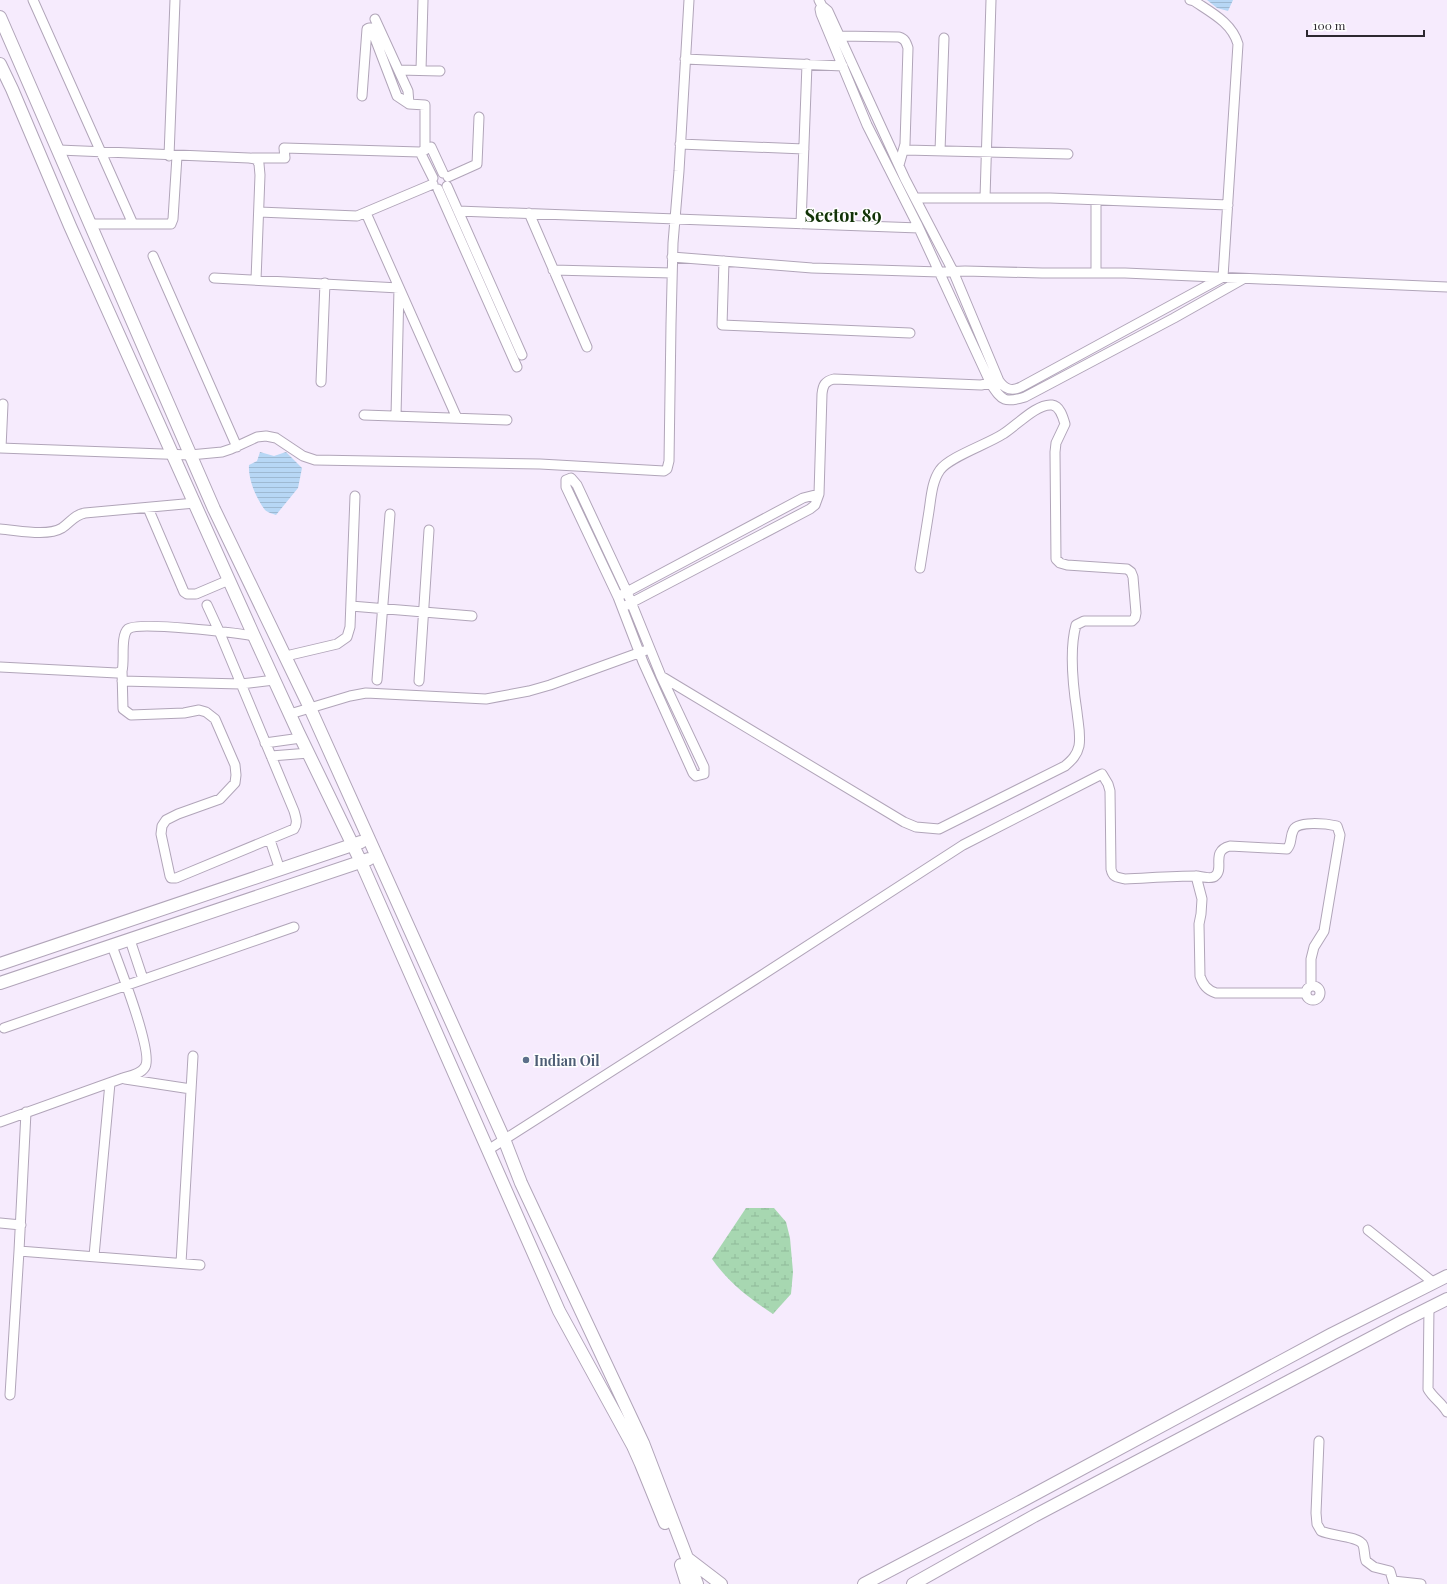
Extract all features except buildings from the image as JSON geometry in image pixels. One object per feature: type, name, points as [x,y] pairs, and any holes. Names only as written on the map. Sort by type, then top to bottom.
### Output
[{"type":"street","points":[[33,0],[133,224]]},
{"type":"street","points":[[91,224],[171,224],[173,219],[175,0]]},
{"type":"street","points":[[421,70],[423,0]]},
{"type":"street","points":[[3,404],[0,448],[172,454],[190,456],[222,452],[237,447],[257,437],[266,436],[276,438],[303,456],[315,460],[540,464],[664,471],[669,466],[672,257],[689,0]]},
{"type":"street","points":[[985,198],[992,0]]},
{"type":"street","points":[[1190,0],[1203,7],[1228,25],[1235,34],[1238,44],[1223,277]]},
{"type":"street","points":[[820,3],[821,14],[867,126],[995,382],[1009,390],[1021,387],[1223,277]]},
{"type":"street","points":[[820,3],[828,10],[841,36],[899,165],[953,272],[999,396],[1004,400],[1008,401],[1025,397],[1174,318],[1244,278]]},
{"type":"street","points":[[0,17],[59,150],[190,456],[310,708],[502,1133],[525,1190],[644,1443],[683,1560],[687,1584]]},
{"type":"street","points":[[375,19],[408,91],[409,104]]},
{"type":"street","points":[[362,96],[367,29],[371,28],[397,96],[409,104],[425,105],[422,151],[435,184],[517,367]]},
{"type":"street","points":[[841,36],[899,37],[906,42],[908,54],[905,150],[899,165]]},
{"type":"street","points":[[940,151],[944,38]]},
{"type":"street","points":[[685,59],[843,66]]},
{"type":"street","points":[[0,64],[70,226],[254,636],[308,753],[354,846],[559,1312],[641,1464],[683,1560],[697,1584]]},
{"type":"street","points":[[801,224],[807,64]]},
{"type":"street","points":[[399,70],[440,71]]},
{"type":"street","points":[[435,184],[443,189],[446,179],[477,164],[479,117]]},
{"type":"street","points":[[680,144],[804,149]]},
{"type":"street","points":[[59,150],[173,156],[285,158],[284,148],[422,151],[430,147],[446,179],[458,211],[522,354]]},
{"type":"street","points":[[905,150],[1068,154]]},
{"type":"street","points":[[249,158],[256,159],[259,164],[259,212],[256,280]]},
{"type":"street","points":[[435,184],[437,174],[446,179]]},
{"type":"street","points":[[259,212],[357,216],[435,184]]},
{"type":"street","points":[[915,198],[985,198],[1228,205]]},
{"type":"street","points":[[1096,201],[1096,273]]},
{"type":"street","points":[[458,211],[919,228]]},
{"type":"street","points":[[366,213],[457,418]]},
{"type":"street","points":[[529,213],[587,347]]},
{"type":"street","points":[[153,256],[237,447]]},
{"type":"street","points":[[672,257],[812,268],[940,272],[1096,273],[1447,287]]},
{"type":"street","points":[[724,261],[722,325],[910,333]]},
{"type":"street","points":[[553,270],[672,273]]},
{"type":"street","points":[[214,278],[399,288]]},
{"type":"street","points":[[321,382],[326,283]]},
{"type":"street","points":[[396,416],[399,288]]},
{"type":"street","points":[[622,608],[810,509],[814,505],[819,494],[822,394],[823,386],[827,381],[834,379],[974,384],[995,382]]},
{"type":"street","points":[[1008,401],[1009,390]]},
{"type":"street","points":[[661,676],[904,822],[916,827],[939,828],[1065,766],[1074,758],[1079,747],[1080,734],[1072,665],[1076,625],[1084,621],[1132,621],[1135,618],[1136,612],[1132,572],[1127,569],[1068,565],[1060,563],[1056,559],[1055,448],[1065,424],[1059,410],[1056,406],[1052,405],[1045,405],[1027,416],[1005,433],[948,462],[940,470],[935,481],[931,500],[920,568]]},
{"type":"street","points":[[364,415],[507,420]]},
{"type":"street","points":[[571,478],[577,485],[627,592],[661,676],[704,767],[704,774],[701,776],[696,776],[693,773],[639,652],[618,597],[566,487],[565,483],[568,479],[571,478]]},
{"type":"street","points":[[618,597],[803,498],[819,494]]},
{"type":"street","points":[[286,656],[337,644],[347,637],[350,627],[355,496]]},
{"type":"street","points":[[0,529],[48,533],[62,528],[78,514],[195,503]]},
{"type":"street","points":[[148,508],[184,592],[187,594],[196,594],[229,580]]},
{"type":"street","points":[[377,680],[390,514]]},
{"type":"street","points":[[418,682],[429,530]]},
{"type":"street","points":[[207,605],[219,632],[266,743],[297,820],[297,826],[294,829],[270,840],[176,878],[171,878],[161,834],[162,826],[166,820],[178,814],[220,798],[234,783],[236,775],[235,765],[215,719],[206,712],[199,710],[184,713],[131,715],[123,709],[122,671],[124,666],[124,635],[128,629],[145,626],[219,632],[254,636]]},
{"type":"street","points":[[351,606],[472,616]]},
{"type":"street","points":[[290,714],[350,696],[366,693],[486,699],[529,691],[550,685],[650,649]]},
{"type":"street","points":[[0,667],[107,673],[122,671]]},
{"type":"street","points":[[122,681],[241,684],[274,680]]},
{"type":"street","points":[[266,743],[301,738]]},
{"type":"street","points":[[271,756],[308,753]]},
{"type":"street","points":[[487,1148],[502,1133],[756,979],[963,845],[1102,774],[1110,791],[1111,869],[1114,876],[1125,879],[1196,876],[1215,876],[1218,872],[1219,854],[1226,847],[1287,849],[1291,844],[1293,829],[1297,825],[1337,826],[1340,835],[1328,911],[1324,931],[1314,947],[1311,959],[1308,989],[1216,993],[1202,983],[1200,976],[1199,924],[1202,914],[1202,899],[1196,876]]},
{"type":"street","points":[[0,964],[354,846],[369,838]]},
{"type":"street","points":[[270,840],[280,870]]},
{"type":"street","points":[[0,983],[377,856]]},
{"type":"street","points":[[4,1028],[294,927]]},
{"type":"street","points":[[130,940],[143,979]]},
{"type":"street","points":[[0,1122],[140,1072],[145,1068],[148,1061],[144,1040],[112,946]]},
{"type":"street","points":[[181,1263],[193,1056]]},
{"type":"street","points":[[123,1078],[191,1089]]},
{"type":"street","points":[[94,1256],[110,1083]]},
{"type":"street","points":[[10,1394],[21,1225],[26,1112]]},
{"type":"street","points":[[0,1223],[21,1225]]},
{"type":"street","points":[[1368,1230],[1434,1283]]},
{"type":"street","points":[[19,1251],[200,1265]]},
{"type":"street","points":[[864,1584],[1022,1501],[1290,1356],[1447,1276]]},
{"type":"street","points":[[913,1584],[1034,1516],[1447,1299]]},
{"type":"street","points":[[1429,1308],[1427,1383],[1430,1393],[1444,1406],[1447,1412]]},
{"type":"street","points":[[1290,1356],[1302,1375]]},
{"type":"street","points":[[1436,1399],[1447,1398]]},
{"type":"street","points":[[1319,1441],[1316,1513],[1317,1524],[1321,1531],[1329,1535],[1355,1538],[1361,1541],[1364,1547],[1366,1561],[1374,1567],[1390,1571],[1393,1581],[1421,1584]]},
{"type":"street","points":[[679,1584],[683,1560]]},
{"type":"street","points":[[683,1560],[722,1584]]},
{"type":"green space","points":[[746,1208],[774,1208],[786,1222],[790,1238],[793,1272],[791,1294],[773,1314],[740,1290],[712,1259]]},
{"type":"water","points":[[1207,0],[1233,0],[1228,11],[1217,8]]},
{"type":"water","points":[[260,452],[274,456],[286,452],[302,468],[298,488],[276,515],[265,510],[251,482],[249,465],[257,461]]},
{"type":"place","name":"Indian Oil","points":[[526,1060]]},
{"type":"district","name":"Sector 89","points":[[843,215]]}]
